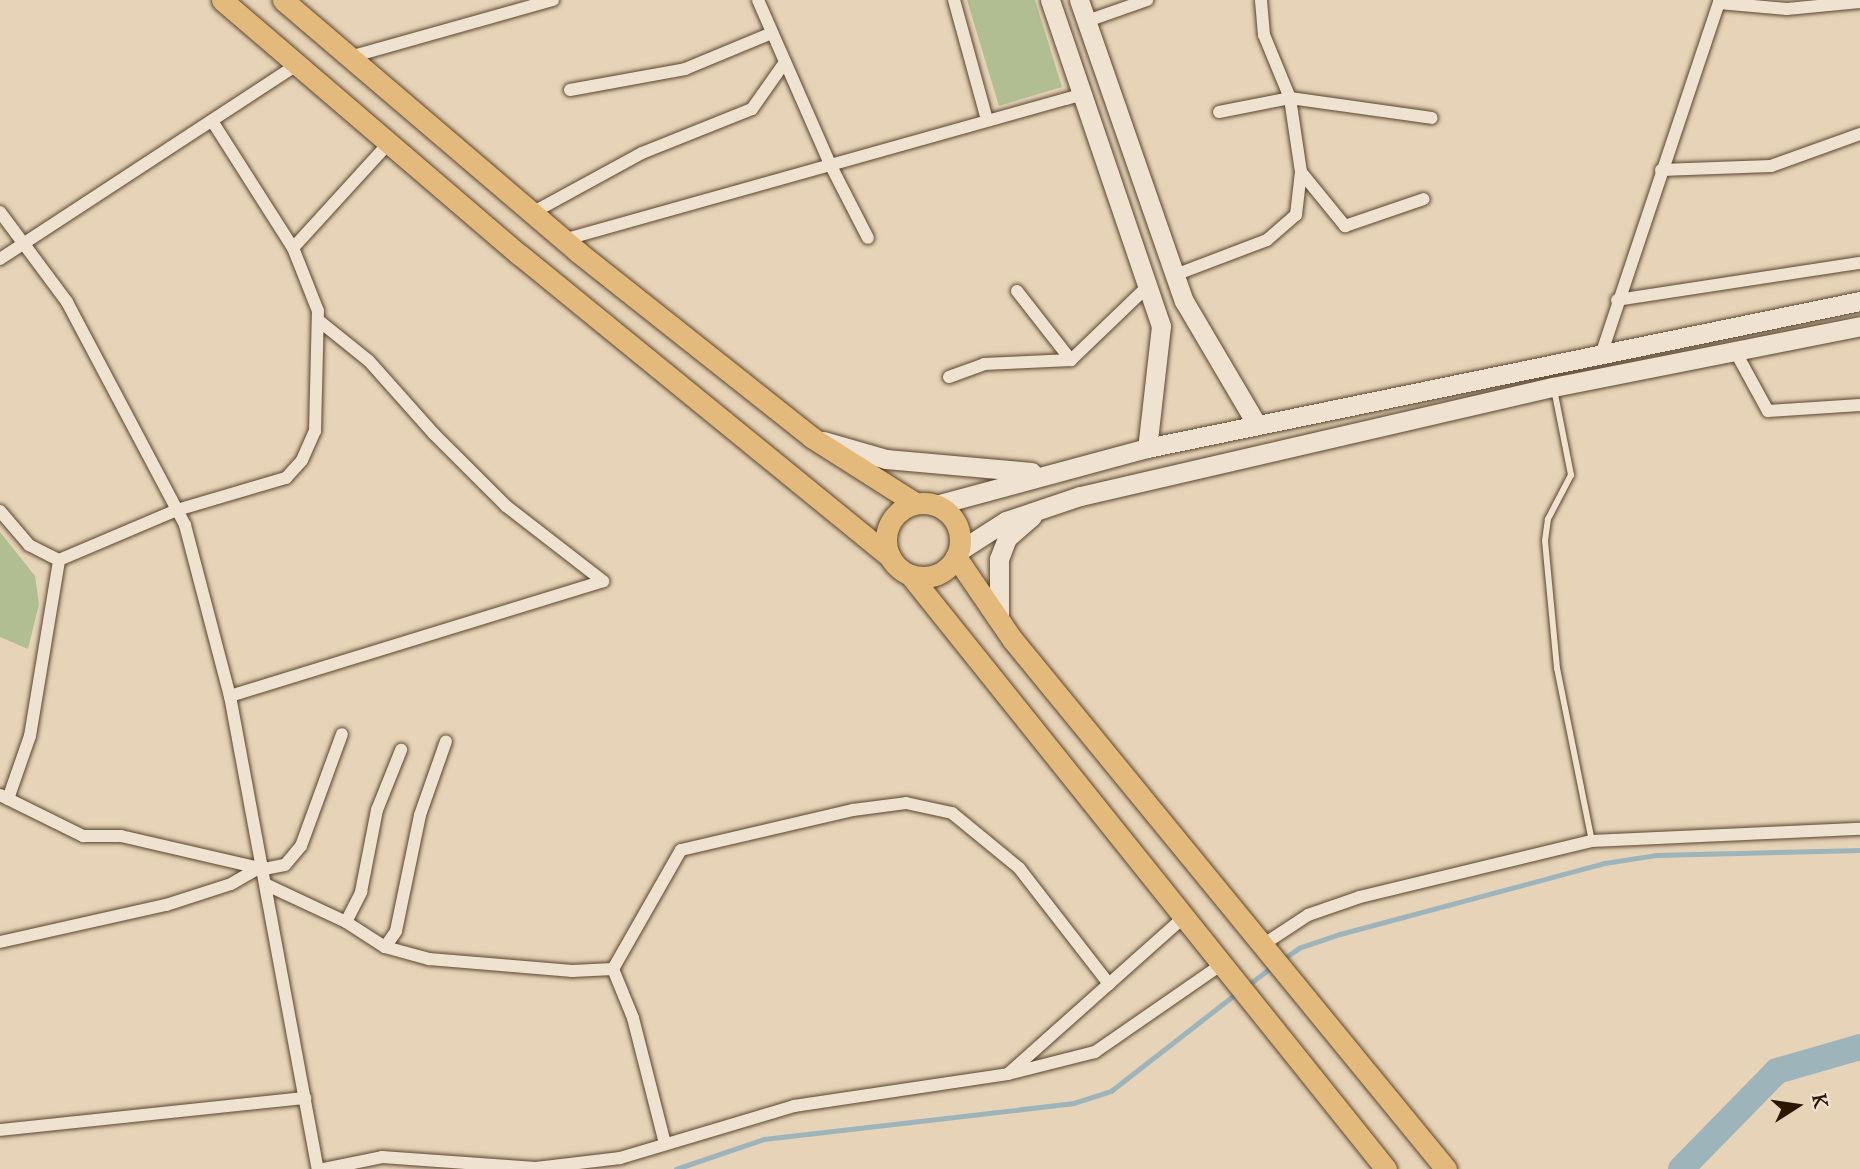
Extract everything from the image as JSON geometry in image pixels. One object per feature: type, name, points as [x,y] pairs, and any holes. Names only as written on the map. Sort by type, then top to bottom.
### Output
[{"type":"main road","points":[[222,0],[389,143],[910,575],[1382,1164]]},
{"type":"main road","points":[[283,0],[563,240],[811,437],[954,519],[957,554],[999,618],[1261,946],[1446,1169]]},
{"type":"main road","points":[[1050,0],[1080,95],[1161,326],[1147,448]]},
{"type":"main road","points":[[1079,0],[1184,301],[1258,425]]},
{"type":"main road","points":[[890,557],[886,535],[889,524],[896,514],[926,504],[1147,448],[1602,352],[1860,301]]},
{"type":"main road","points":[[910,575],[934,576],[957,554],[1006,521],[1042,508],[1265,451],[1553,387],[1860,326]]},
{"type":"main road","points":[[811,437],[886,459],[969,470],[1053,472]]},
{"type":"main road","points":[[999,618],[999,559],[1007,538],[1042,508]]},
{"type":"street","points":[[350,57],[553,0]]},
{"type":"street","points":[[758,0],[830,164],[868,238]]},
{"type":"street","points":[[954,0],[987,120]]},
{"type":"street","points":[[1087,21],[1147,0]]},
{"type":"street","points":[[1175,275],[1266,240],[1296,215],[1301,172],[1290,98],[1264,35],[1261,0]]},
{"type":"street","points":[[1602,352],[1617,300],[1719,1],[1787,9],[1860,2]]},
{"type":"street","points":[[570,90],[685,69],[772,33]]},
{"type":"street","points":[[532,214],[642,153],[752,108],[785,62]]},
{"type":"street","points":[[0,260],[297,65]]},
{"type":"street","points":[[563,240],[1080,95]]},
{"type":"street","points":[[1219,112],[1290,98],[1432,118]]},
{"type":"street","points":[[0,512],[29,545],[59,560],[177,510],[286,478],[302,460],[315,431],[318,320],[293,248],[212,121]]},
{"type":"street","points":[[1661,170],[1771,166],[1860,134]]},
{"type":"street","points":[[293,248],[389,143]]},
{"type":"street","points":[[1301,172],[1345,226],[1424,199]]},
{"type":"street","points":[[0,212],[67,302],[185,525],[230,696],[318,1169]]},
{"type":"street","points":[[1617,300],[1860,263]]},
{"type":"street","points":[[949,377],[984,364],[1071,360],[1148,286]]},
{"type":"street","points":[[1017,291],[1071,360]]},
{"type":"street","points":[[230,696],[603,581],[506,506],[369,361],[318,320]]},
{"type":"street","points":[[1734,349],[1768,411],[1860,405]]},
{"type":"street","points":[[59,560],[30,736],[4,797],[83,836],[121,836],[261,869]]},
{"type":"street","points":[[0,942],[166,905],[230,884],[261,869],[285,865],[301,846],[342,734]]},
{"type":"street","points":[[385,947],[396,931],[420,815],[446,741]]},
{"type":"street","points":[[346,922],[361,892],[377,810],[401,750]]},
{"type":"street","points":[[613,969],[681,850],[853,810],[906,803],[951,813],[1019,868],[1109,984]]},
{"type":"street","points":[[1261,946],[1308,915],[1360,897],[1592,841],[1860,829]]},
{"type":"street","points":[[267,885],[346,922],[385,947],[429,959],[486,965],[613,969]]},
{"type":"street","points":[[1007,1074],[1184,917]]},
{"type":"street","points":[[324,1169],[382,1157],[536,1168],[620,1158],[793,1106],[1007,1074],[1095,1052],[1222,964]]},
{"type":"street","points":[[613,969],[633,1017],[665,1144]]},
{"type":"street","points":[[0,1130],[305,1098]]},
{"type":"lane","points":[[1553,387],[1572,475],[1548,519],[1545,541],[1557,667],[1592,841]]},
{"type":"green space","points":[[967,0],[1035,0],[1062,87],[999,106]]},
{"type":"green space","points":[[0,532],[35,576],[39,604],[28,649],[0,637]]},
{"type":"waterway","points":[[1282,960],[1299,948],[1340,934],[1605,863],[1656,855],[1860,850]]},
{"type":"waterway","points":[[1248,985],[1272,967]]},
{"type":"waterway","points":[[676,1169],[764,1139],[1074,1103],[1111,1091],[1238,992]]},
{"type":"waterway","points":[[1681,1169],[1777,1071],[1860,1047]]}]
